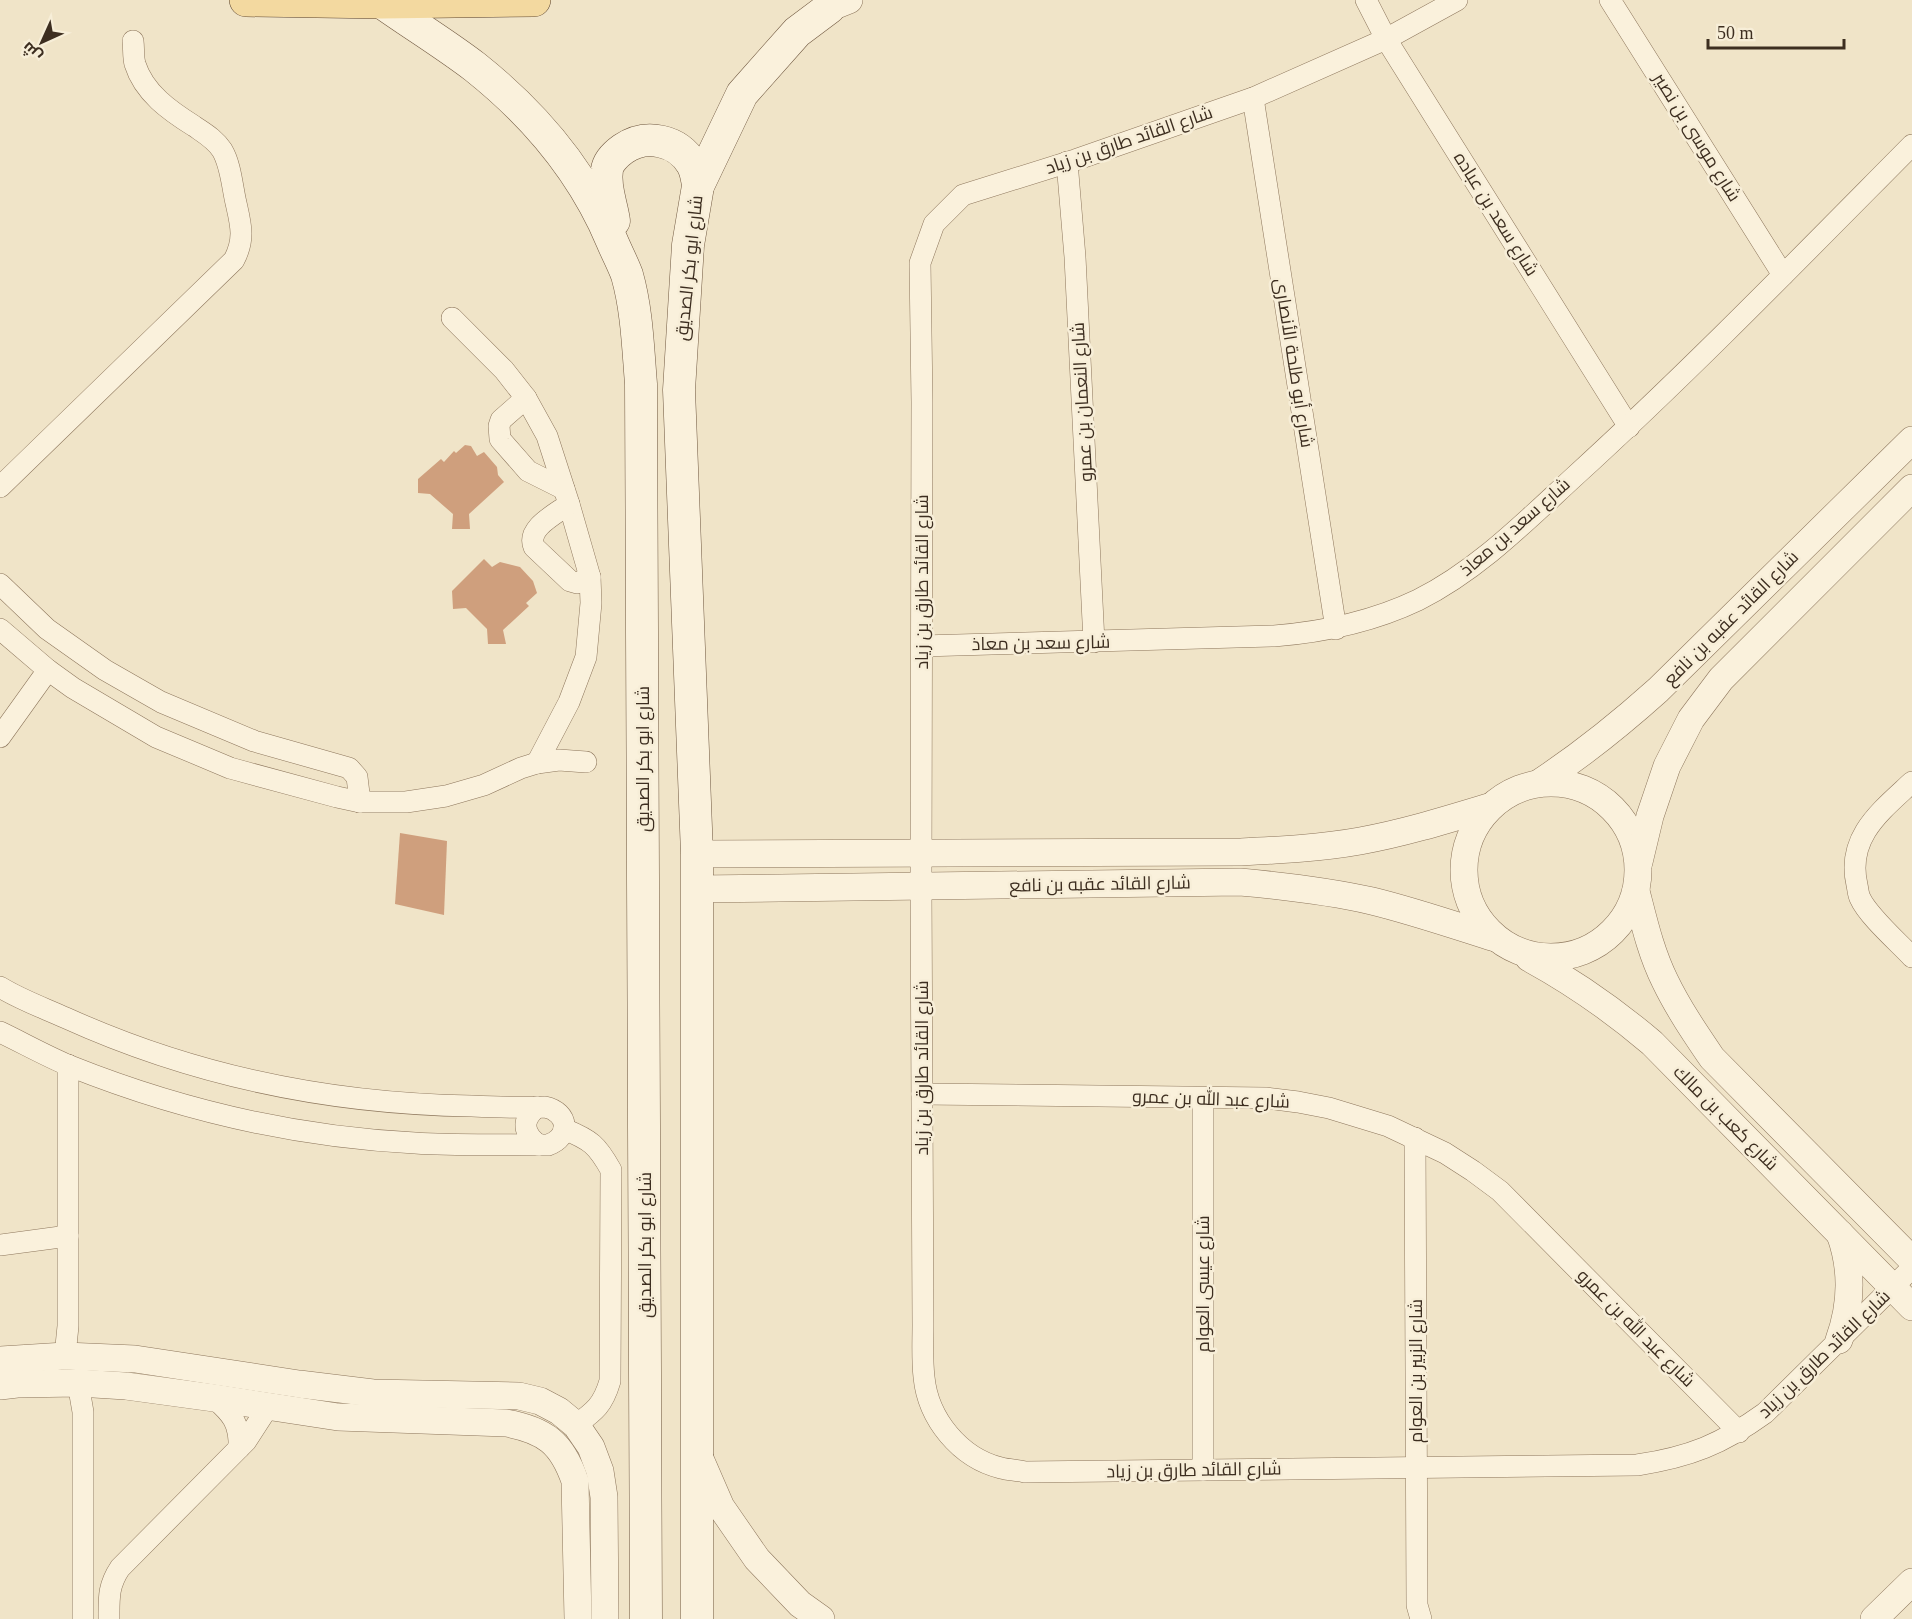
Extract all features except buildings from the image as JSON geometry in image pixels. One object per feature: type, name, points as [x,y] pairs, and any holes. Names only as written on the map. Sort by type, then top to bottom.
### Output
[{"type":"main road","points":[[246,0],[381,2],[534,0]]},
{"type":"main road","name":"شارع ابو بكر الصديق","points":[[381,2],[473,66],[521,107],[554,144],[587,191],[604,223],[627,275],[636,324],[641,384],[646,1619]]},
{"type":"main road","name":"شارع ابو بكر الصديق","points":[[697,1619],[698,854],[679,390],[688,245],[698,186],[742,94],[797,32],[839,4]]},
{"type":"main road","points":[[616,252],[607,168],[619,152],[637,142],[647,140],[668,143],[686,155],[696,173],[698,186]]},
{"type":"main road","points":[[645,1300],[696,1298]]},
{"type":"street","name":"شارع سعد بن عباده","points":[[1366,0],[1386,39],[1629,427]]},
{"type":"street","name":"شارع القائد طارق بن زياد","points":[[1457,0],[1386,39],[1252,98],[1067,162],[963,195],[934,224],[920,263],[924,1378],[929,1402],[940,1425],[957,1444],[977,1458],[1000,1468],[1025,1472],[1637,1465],[1664,1461],[1715,1444],[1738,1432],[1765,1413],[1912,1268]]},
{"type":"street","name":"شارع موسى بن نصير","points":[[1610,0],[1783,275]]},
{"type":"street","points":[[0,487],[234,260],[239,250],[242,238],[241,227],[227,162],[222,150],[213,139],[157,99],[143,82],[135,63],[133,41]]},
{"type":"street","name":"شارع أبو طلحة الأنصارى","points":[[1252,98],[1336,628]]},
{"type":"street","name":"شارع سعد بن معاذ","points":[[922,646],[1305,634],[1385,614],[1418,600],[1450,582],[1480,561],[1629,427],[1912,145]]},
{"type":"street","name":"شارع النعمان بن عمرو","points":[[1067,162],[1075,257],[1094,642]]},
{"type":"street","points":[[452,318],[504,370],[526,398],[547,436],[590,577],[591,603],[586,657],[568,702],[537,763]]},
{"type":"street","points":[[526,398],[501,420],[500,440],[528,471],[566,496]]},
{"type":"street","name":"شارع القائد عقبه بن نافع","points":[[1539,783],[1581,755],[1621,724],[1658,690],[1912,440]]},
{"type":"street","name":"شارع القائد عقبه بن نافع","points":[[1639,863],[1650,816],[1667,766],[1691,719],[1721,678],[1912,488]]},
{"type":"street","points":[[566,496],[535,530],[532,542],[534,547],[570,581],[577,583],[590,577]]},
{"type":"street","points":[[0,584],[47,629],[99,666],[161,702],[254,741],[349,768],[357,777],[360,802]]},
{"type":"street","points":[[0,629],[48,670],[80,693],[156,737],[230,768],[333,796],[360,802],[406,802],[446,796],[484,785],[537,763],[559,760],[586,762]]},
{"type":"street","points":[[83,663],[99,666],[107,680],[104,689],[97,695],[80,693],[72,678],[76,669],[83,663]]},
{"type":"street","points":[[0,737],[48,670]]},
{"type":"street","points":[[1912,782],[1880,813],[1860,838],[1854,870],[1860,899],[1878,922],[1912,957]]},
{"type":"street","points":[[1539,783],[1567,784],[1594,793],[1616,812],[1632,835],[1639,863],[1636,891],[1625,919],[1605,940],[1579,954],[1550,958],[1520,953],[1495,938],[1476,916],[1465,888],[1463,859],[1471,831],[1489,807],[1512,791],[1539,783]]},
{"type":"street","name":"شارع القائد عقبه بن نافع","points":[[698,854],[1241,852],[1300,849],[1359,841],[1417,829],[1489,807]]},
{"type":"street","name":"شارع القائد عقبه بن نافع","points":[[698,889],[1239,882],[1305,889],[1369,900],[1419,913],[1495,938]]},
{"type":"street","name":"شارع كعب بن مالك","points":[[1636,891],[1648,936],[1664,980],[1686,1020],[1712,1058],[1912,1260]]},
{"type":"street","name":"شارع كعب بن مالك","points":[[1520,953],[1567,979],[1611,1008],[1652,1043],[1912,1306]]},
{"type":"street","points":[[0,987],[99,1033],[179,1062],[261,1084],[344,1098],[419,1106],[553,1109],[563,1121],[564,1129],[561,1137],[548,1146],[415,1143],[343,1137],[250,1122],[158,1098],[69,1065],[0,1032]]},
{"type":"street","points":[[65,1356],[68,1326],[69,1065]]},
{"type":"street","name":"شارع عبد الله بن عمرو","points":[[922,1094],[1245,1098],[1298,1102],[1359,1116],[1415,1138],[1445,1153],[1500,1191],[1738,1432]]},
{"type":"street","name":"شارع عيسى العوام","points":[[1203,1098],[1203,1470]]},
{"type":"street","points":[[537,1107],[530,1113],[526,1122],[526,1132],[531,1140],[539,1145]]},
{"type":"street","points":[[564,1129],[586,1138],[601,1151],[611,1170],[610,1381],[606,1396],[598,1408],[576,1425]]},
{"type":"street","name":"شارع الزبير بن العوام","points":[[1415,1138],[1417,1614]]},
{"type":"street","points":[[1839,1233],[1848,1263],[1850,1294],[1839,1340]]},
{"type":"street","points":[[0,1245],[68,1236]]},
{"type":"street","points":[[0,1359],[65,1356],[135,1359],[217,1385],[268,1407],[338,1417],[506,1423],[525,1426],[543,1434],[569,1463],[575,1481],[579,1619]]},
{"type":"street","points":[[0,1386],[78,1383],[126,1386],[299,1384],[373,1393],[519,1396],[540,1401],[559,1411],[576,1425],[591,1447],[600,1471],[604,1497],[604,1619]]},
{"type":"street","points":[[78,1383],[83,1412],[83,1619]]},
{"type":"street","points":[[217,1385],[236,1422],[240,1435],[239,1448]]},
{"type":"street","points":[[109,1619],[109,1594],[112,1580],[120,1568],[246,1441],[268,1407]]},
{"type":"street","points":[[696,1449],[721,1507],[757,1559],[800,1604],[821,1619]]},
{"type":"street","points":[[1874,1619],[1912,1582]]}]
